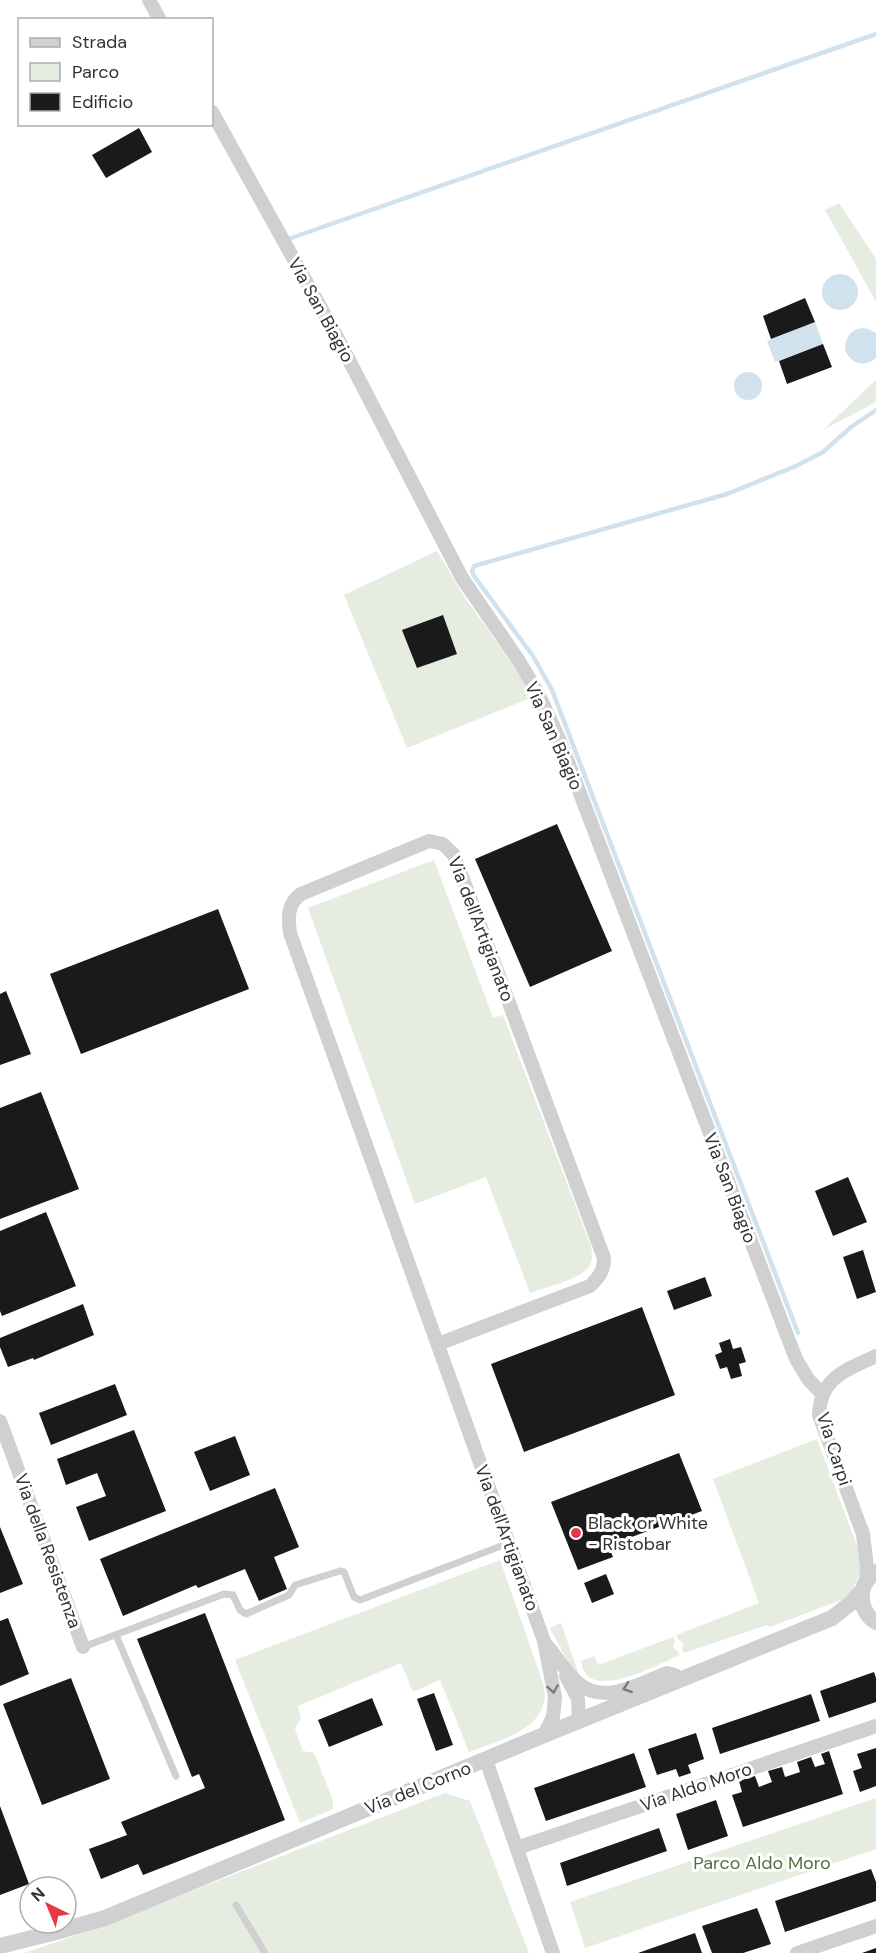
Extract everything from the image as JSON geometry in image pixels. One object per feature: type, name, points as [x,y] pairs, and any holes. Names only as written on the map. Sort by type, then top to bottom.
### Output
[{"type":"street","points":[[148,0],[159,18]]},
{"type":"street","name":"Via San Biagio","points":[[213,114],[337,337],[462,578],[519,660],[538,693],[560,741],[796,1359],[808,1379],[822,1394]]},
{"type":"street","name":"Via dell'Artigianato","points":[[438,1344],[590,1286],[600,1276],[604,1267],[604,1258],[454,855],[443,844],[429,842],[301,894],[294,899],[289,909],[290,933],[544,1641],[555,1697],[553,1717],[544,1735]]},
{"type":"street","name":"Via Carpi","points":[[874,1621],[864,1610],[861,1600],[868,1581],[863,1534],[819,1415],[822,1394],[827,1385],[838,1375],[876,1356]]},
{"type":"street","name":"Via della Resistenza","points":[[0,1421],[83,1647]]},
{"type":"street","name":"Via Carpi","points":[[863,1534],[876,1549]]},
{"type":"street","name":"Via del Corno","points":[[0,1946],[105,1917],[832,1618],[851,1603],[868,1581]]},
{"type":"street","name":"Via del Corno","points":[[832,1618],[856,1617],[874,1621]]},
{"type":"street","points":[[544,1641],[579,1684],[600,1693],[613,1693],[667,1673],[681,1680]]},
{"type":"street","points":[[544,1641],[572,1685],[578,1699],[579,1721]]},
{"type":"street","name":"Via Aldo Moro","points":[[517,1848],[876,1726]]},
{"type":"street","points":[[486,1760],[553,1953]]},
{"type":"street","points":[[797,1953],[876,1926]]},
{"type":"lane","points":[[83,1647],[224,1594],[233,1595],[240,1610],[246,1614],[289,1596],[295,1585],[340,1571],[344,1572],[354,1597],[360,1600],[509,1543]]},
{"type":"lane","points":[[116,1635],[176,1776]]},
{"type":"lane","points":[[236,1905],[265,1953]]},
{"type":"green space","points":[[839,203],[876,259],[876,302],[825,210]]},
{"type":"green space","points":[[876,380],[876,402],[823,430]]},
{"type":"green space","points":[[437,551],[463,595],[533,697],[407,748],[344,595]]},
{"type":"green space","points":[[434,860],[493,1018],[503,1015],[591,1246],[592,1260],[586,1270],[563,1282],[530,1293],[486,1177],[415,1204],[308,908]]},
{"type":"green space","points":[[817,1439],[861,1556],[863,1567],[849,1597],[770,1627],[767,1625],[684,1653],[683,1643],[676,1635],[759,1603],[713,1479]]},
{"type":"green space","points":[[500,1560],[544,1686],[544,1701],[540,1713],[521,1731],[469,1752],[440,1680],[413,1692],[401,1663],[298,1706],[301,1718],[295,1729],[303,1751],[314,1753],[333,1800],[333,1809],[300,1823],[235,1660]]},
{"type":"green space","points":[[561,1623],[580,1678],[564,1655],[550,1628]]},
{"type":"green space","points":[[673,1637],[675,1641],[673,1647],[680,1655],[646,1670],[605,1681],[594,1680],[583,1670],[581,1661],[594,1656],[598,1665]]},
{"type":"green space","points":[[445,1793],[470,1801],[529,1953],[24,1953],[83,1933]]},
{"type":"green space","name":"Parco Aldo Moro","points":[[876,1798],[876,1849],[585,1948],[570,1902]]},
{"type":"water","points":[[840,274],[853,279],[858,292],[853,305],[840,310],[827,305],[822,292],[827,279]]},
{"type":"water","points":[[815,322],[823,344],[775,362],[767,341]]},
{"type":"water","points":[[862,328],[876,333],[876,358],[862,364],[851,359],[845,350],[849,335]]},
{"type":"water","points":[[748,372],[758,376],[762,386],[758,396],[748,400],[738,396],[734,386],[738,376]]},
{"type":"building","points":[[139,128],[152,152],[106,178],[92,155]]},
{"type":"building","points":[[805,298],[815,322],[771,339],[763,316]]},
{"type":"building","points":[[823,344],[832,367],[787,384],[779,361]]},
{"type":"building","points":[[443,615],[457,654],[417,668],[402,630]]},
{"type":"building","points":[[557,824],[612,951],[530,987],[475,859]]},
{"type":"building","points":[[218,909],[249,989],[81,1054],[50,974]]},
{"type":"building","points":[[6,991],[31,1054],[0,1065],[0,994]]},
{"type":"building","points":[[41,1092],[79,1189],[0,1219],[0,1108]]},
{"type":"building","points":[[848,1177],[867,1222],[833,1236],[815,1191]]},
{"type":"building","points":[[46,1212],[76,1286],[2,1316],[0,1311],[0,1231]]},
{"type":"building","points":[[863,1250],[876,1292],[857,1299],[843,1257]]},
{"type":"building","points":[[705,1277],[712,1296],[674,1310],[667,1291]]},
{"type":"building","points":[[83,1304],[94,1335],[34,1360],[33,1358],[8,1367],[0,1347],[0,1338]]},
{"type":"building","points":[[642,1307],[675,1395],[524,1452],[491,1364]]},
{"type":"building","points":[[730,1339],[733,1349],[741,1347],[746,1362],[739,1364],[742,1376],[731,1379],[727,1367],[720,1369],[715,1355],[722,1352],[719,1343]]},
{"type":"building","points":[[115,1384],[127,1415],[51,1445],[39,1413]]},
{"type":"building","points":[[134,1430],[166,1511],[89,1541],[76,1507],[106,1496],[97,1473],[66,1485],[57,1459]]},
{"type":"building","points":[[235,1436],[250,1475],[210,1491],[194,1452]]},
{"type":"building","points":[[679,1453],[702,1511],[629,1538],[631,1544],[611,1552],[613,1557],[578,1570],[551,1502]]},
{"type":"building","points":[[275,1488],[299,1547],[274,1557],[287,1589],[259,1601],[245,1569],[198,1588],[196,1585],[123,1616],[100,1559]]},
{"type":"building","points":[[0,1527],[23,1584],[0,1593]]},
{"type":"building","points":[[606,1574],[614,1594],[592,1603],[584,1583]]},
{"type":"building","points":[[205,1613],[285,1820],[143,1875],[138,1864],[101,1879],[89,1849],[127,1835],[121,1822],[205,1788],[199,1774],[192,1777],[137,1639]]},
{"type":"building","points":[[8,1618],[29,1674],[0,1686],[0,1621]]},
{"type":"building","points":[[874,1672],[876,1702],[829,1718],[820,1691]]},
{"type":"building","points":[[71,1678],[110,1779],[42,1805],[3,1704]]},
{"type":"building","points":[[434,1693],[453,1745],[436,1751],[417,1699]]},
{"type":"building","points":[[811,1694],[820,1721],[720,1754],[712,1728]]},
{"type":"building","points":[[372,1698],[383,1725],[329,1747],[318,1720]]},
{"type":"building","points":[[696,1733],[704,1759],[688,1765],[691,1773],[679,1777],[676,1769],[657,1775],[648,1749]]},
{"type":"building","points":[[876,1748],[876,1786],[860,1792],[853,1771],[862,1768],[857,1754]]},
{"type":"building","points":[[829,1751],[843,1794],[743,1827],[732,1795],[742,1792],[739,1781],[755,1776],[759,1787],[772,1782],[768,1771],[782,1767],[785,1777],[800,1772],[797,1762],[811,1757],[815,1767],[825,1764],[821,1754]]},
{"type":"building","points":[[634,1753],[646,1787],[546,1821],[534,1788]]},
{"type":"building","points":[[716,1800],[728,1836],[688,1850],[676,1814]]},
{"type":"building","points":[[0,1806],[26,1875],[18,1875],[18,1888],[0,1895]]},
{"type":"building","points":[[659,1828],[667,1851],[567,1886],[560,1863]]},
{"type":"building","points":[[871,1869],[876,1882],[876,1901],[785,1932],[775,1901]]},
{"type":"building","points":[[757,1908],[771,1944],[743,1953],[712,1953],[702,1926]]},
{"type":"building","points":[[695,1933],[702,1953],[638,1953]]},
{"type":"building","points":[[876,1948],[876,1953],[862,1953]]},
{"type":"waterway","points":[[291,238],[876,34]]},
{"type":"waterway","points":[[798,1333],[552,690],[533,656],[472,571],[474,566],[727,494],[796,466],[823,452],[851,427],[876,410]]},
{"type":"place","name":"Black or White - Ristobar","points":[[576,1533]]}]
